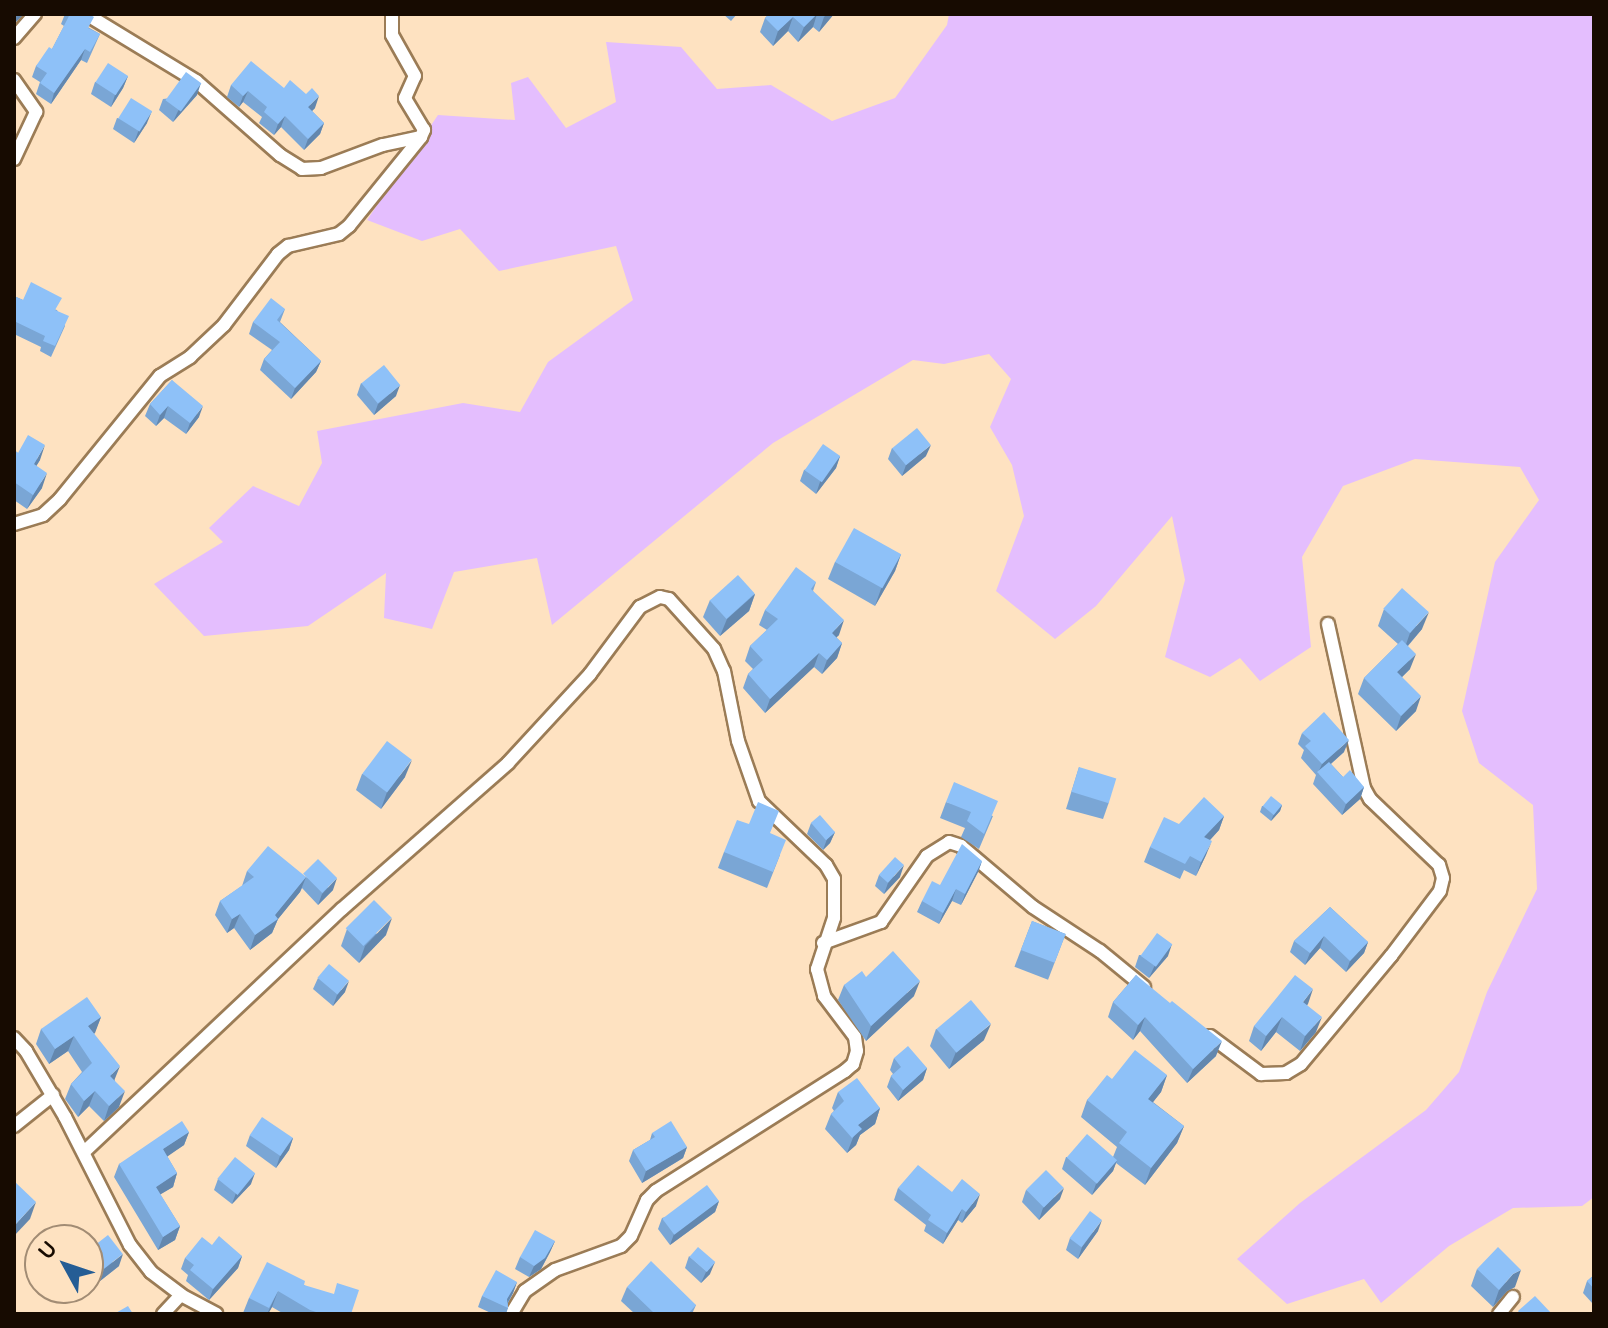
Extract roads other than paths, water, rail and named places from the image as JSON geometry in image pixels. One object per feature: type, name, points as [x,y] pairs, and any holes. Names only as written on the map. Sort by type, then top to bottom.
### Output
[{"type":"street","points":[[14,38],[35,14]]},
{"type":"street","points":[[86,14],[196,81],[280,155],[302,169],[321,168],[383,145],[421,137]]},
{"type":"street","points":[[14,524],[43,515],[60,499],[160,376],[190,357],[224,325],[278,254],[288,246],[339,234],[349,226],[421,137],[424,130],[405,98],[415,76],[392,35],[392,14]]},
{"type":"street","points":[[14,80],[36,112],[14,159]]},
{"type":"street","points":[[84,1152],[342,909],[508,763],[551,720],[632,616],[651,599],[669,599],[714,649],[729,688],[738,741],[759,801],[826,865],[834,879],[837,904],[817,969],[824,996],[855,1037],[853,1064],[656,1191],[647,1200],[631,1236],[621,1246],[555,1270],[525,1291],[511,1314]]},
{"type":"street","points":[[1196,1025],[1261,1074],[1286,1073],[1311,1052],[1391,956],[1440,891],[1443,878],[1439,865],[1370,799],[1364,788],[1328,624]]},
{"type":"street","points":[[823,943],[881,922],[927,856],[949,842],[961,846],[1033,907],[1100,951],[1151,991]]},
{"type":"street","points":[[14,1038],[26,1051],[53,1095],[130,1245],[151,1272],[181,1295],[216,1314]]},
{"type":"street","points":[[14,1126],[53,1095]]},
{"type":"street","points":[[163,1314],[181,1295]]},
{"type":"street","points":[[1499,1314],[1513,1297]]}]
